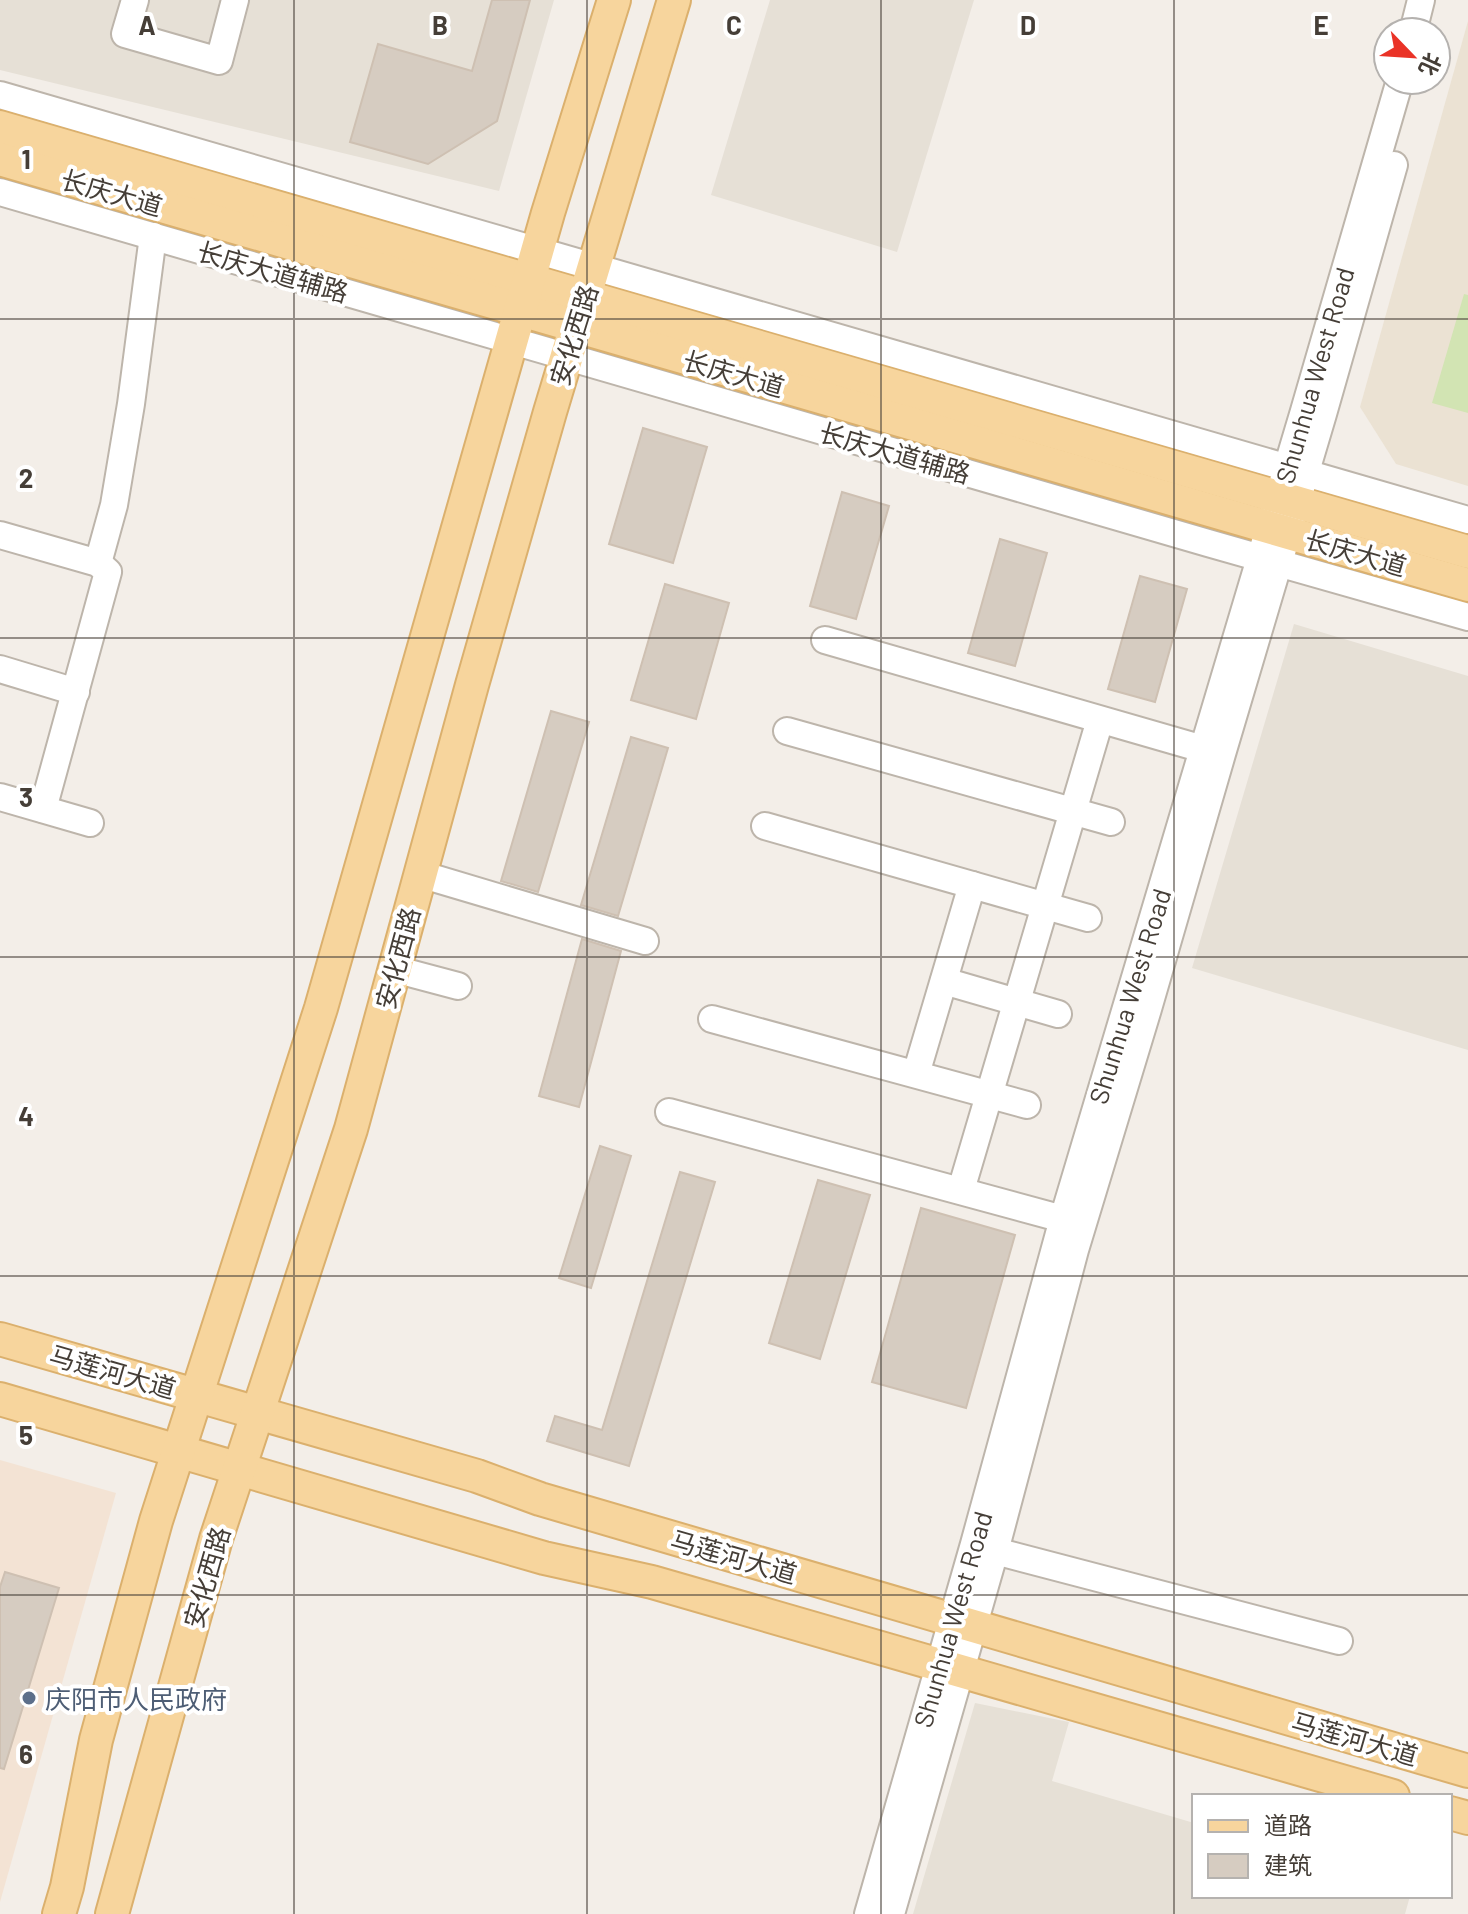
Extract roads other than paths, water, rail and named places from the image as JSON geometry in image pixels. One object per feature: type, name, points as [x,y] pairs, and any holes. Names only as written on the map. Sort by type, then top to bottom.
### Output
[{"type":"main road","points":[[59,1914],[96,1740],[156,1521],[321,1008],[533,266],[614,0]]},
{"type":"main road","name":"安化西路","points":[[112,1914],[216,1539],[351,1129],[476,670],[674,0]]},
{"type":"main road","name":"长庆大道","points":[[0,127],[589,282],[1283,515],[1468,585]]},
{"type":"main road","name":"长庆大道","points":[[0,159],[571,342],[1283,515],[1468,552]]},
{"type":"main road","name":"马莲河大道","points":[[0,1339],[477,1476],[540,1499],[1468,1771]]},
{"type":"main road","name":"马莲河大道","points":[[0,1399],[544,1558],[652,1582],[1386,1794]]},
{"type":"street","points":[[135,0],[125,34],[219,61],[235,0]]},
{"type":"street","points":[[0,95],[533,266]]},
{"type":"street","name":"Shunhua West Road","points":[[962,1624],[995,1551],[1075,1250],[1148,1009],[1396,96]]},
{"type":"street","name":"Shunhua West Road","points":[[891,1914],[1063,1219],[1203,749],[1283,515],[1413,96]]},
{"type":"street","name":"长庆大道辅路","points":[[0,192],[153,236],[516,325]]},
{"type":"street","points":[[98,563],[114,505],[129,419],[153,236]]},
{"type":"street","points":[[1283,515],[1468,520]]},
{"type":"street","points":[[1283,515],[1468,617]]},
{"type":"street","points":[[0,535],[98,563],[108,572],[43,809]]},
{"type":"street","points":[[825,640],[1203,749]]},
{"type":"street","points":[[0,669],[76,692]]},
{"type":"street","points":[[961,1190],[1100,720]]},
{"type":"street","points":[[787,731],[1111,822]]},
{"type":"street","points":[[0,797],[90,823]]},
{"type":"street","points":[[765,826],[1088,918]]},
{"type":"street","points":[[420,874],[645,941]]},
{"type":"street","points":[[916,1074],[972,885]]},
{"type":"street","points":[[394,969],[458,986]]},
{"type":"street","points":[[944,981],[1058,1014]]},
{"type":"street","points":[[712,1019],[1027,1105]]},
{"type":"street","points":[[669,1112],[1063,1219]]},
{"type":"street","points":[[995,1551],[1339,1641]]},
{"type":"street","name":"Shunhua West Road","points":[[868,1914],[950,1668]]},
{"type":"place","name":"庆阳市人民政府","points":[[29,1698]]}]
